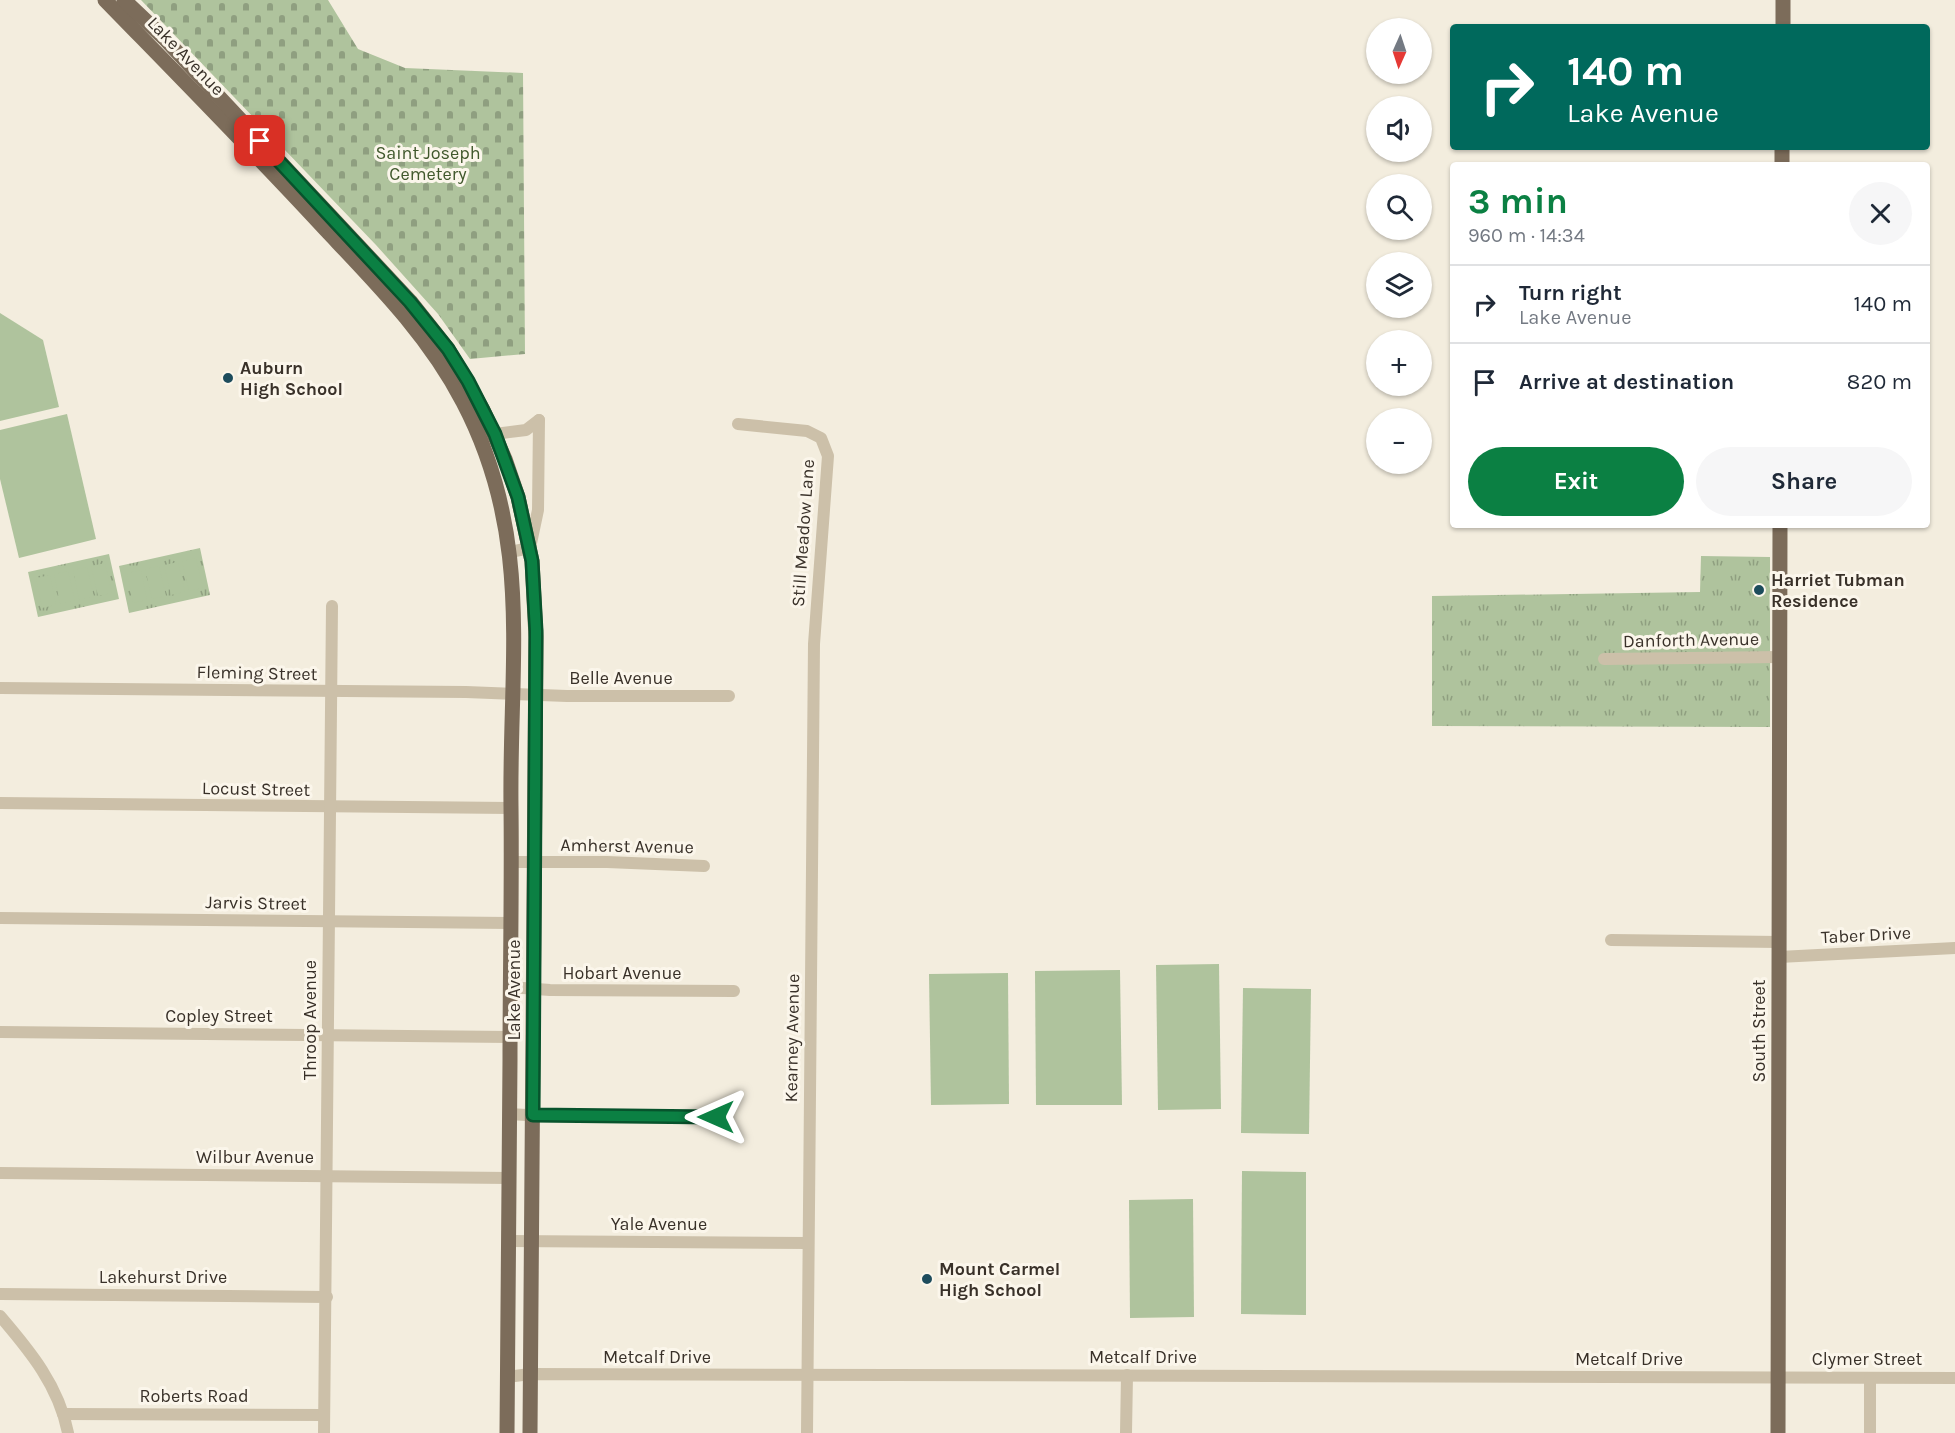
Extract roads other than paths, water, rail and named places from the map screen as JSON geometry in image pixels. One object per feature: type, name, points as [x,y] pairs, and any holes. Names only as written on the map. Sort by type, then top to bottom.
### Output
[{"type":"main road","name":"Lake Avenue","points":[[105,0],[296,198],[392,301],[431,348],[462,399],[480,438],[501,503],[510,552],[514,630],[507,1433]]},
{"type":"main road","name":"Lake Avenue","points":[[124,0],[164,38],[410,302],[448,349],[468,381],[495,434],[518,497],[530,548],[535,592],[537,695],[530,1433]]},
{"type":"main road","points":[[1783,24],[1784,0]]},
{"type":"main road","name":"South Street","points":[[1778,1433],[1780,528]]},
{"type":"street","name":"Lake Avenue","points":[[495,434],[525,430],[539,420],[538,510],[530,548]]},
{"type":"street","name":"Still Meadow Lane","points":[[738,424],[807,431],[821,438],[828,456],[814,644]]},
{"type":"street","points":[[510,552],[530,548]]},
{"type":"street","name":"Throop Avenue","points":[[324,1433],[332,606]]},
{"type":"street","name":"Kearney Avenue","points":[[807,1433],[814,644]]},
{"type":"street","name":"Danforth Avenue","points":[[1604,659],[1779,657]]},
{"type":"street","name":"Fleming Street","points":[[0,688],[513,693]]},
{"type":"street","name":"Belle Avenue","points":[[513,693],[729,696]]},
{"type":"street","name":"Locust Street","points":[[0,803],[511,808]]},
{"type":"street","name":"Amherst Avenue","points":[[512,862],[629,862],[704,866]]},
{"type":"street","name":"Jarvis Street","points":[[0,918],[512,923]]},
{"type":"street","points":[[1611,940],[1779,949]]},
{"type":"street","name":"Taber Drive","points":[[1779,949],[1955,948]]},
{"type":"street","name":"Hobart Avenue","points":[[510,987],[735,991]]},
{"type":"street","name":"Copley Street","points":[[0,1032],[510,1037]]},
{"type":"street","points":[[509,1114],[716,1117]]},
{"type":"street","name":"Wilbur Avenue","points":[[0,1173],[509,1178]]},
{"type":"street","name":"Yale Avenue","points":[[508,1241],[808,1243]]},
{"type":"street","name":"Lakehurst Drive","points":[[0,1294],[327,1297]]},
{"type":"street","points":[[0,1316],[42,1369],[56,1395],[68,1433]]},
{"type":"street","name":"Metcalf Drive","points":[[507,1377],[530,1374],[1778,1377]]},
{"type":"street","points":[[1126,1375],[1126,1433]]},
{"type":"street","name":"Clymer Street","points":[[1778,1377],[1955,1378]]},
{"type":"street","points":[[1870,1378],[1870,1433]]},
{"type":"street","name":"Roberts Road","points":[[63,1414],[324,1415]]},
{"type":"place","name":"Auburn High School","points":[[228,378]]},
{"type":"place","name":"Harriet Tubman Residence","points":[[1759,590]]},
{"type":"place","name":"Mount Carmel High School","points":[[927,1279]]},
{"type":"park label","name":"Saint Joseph Cemetery","points":[[428,163]]}]
